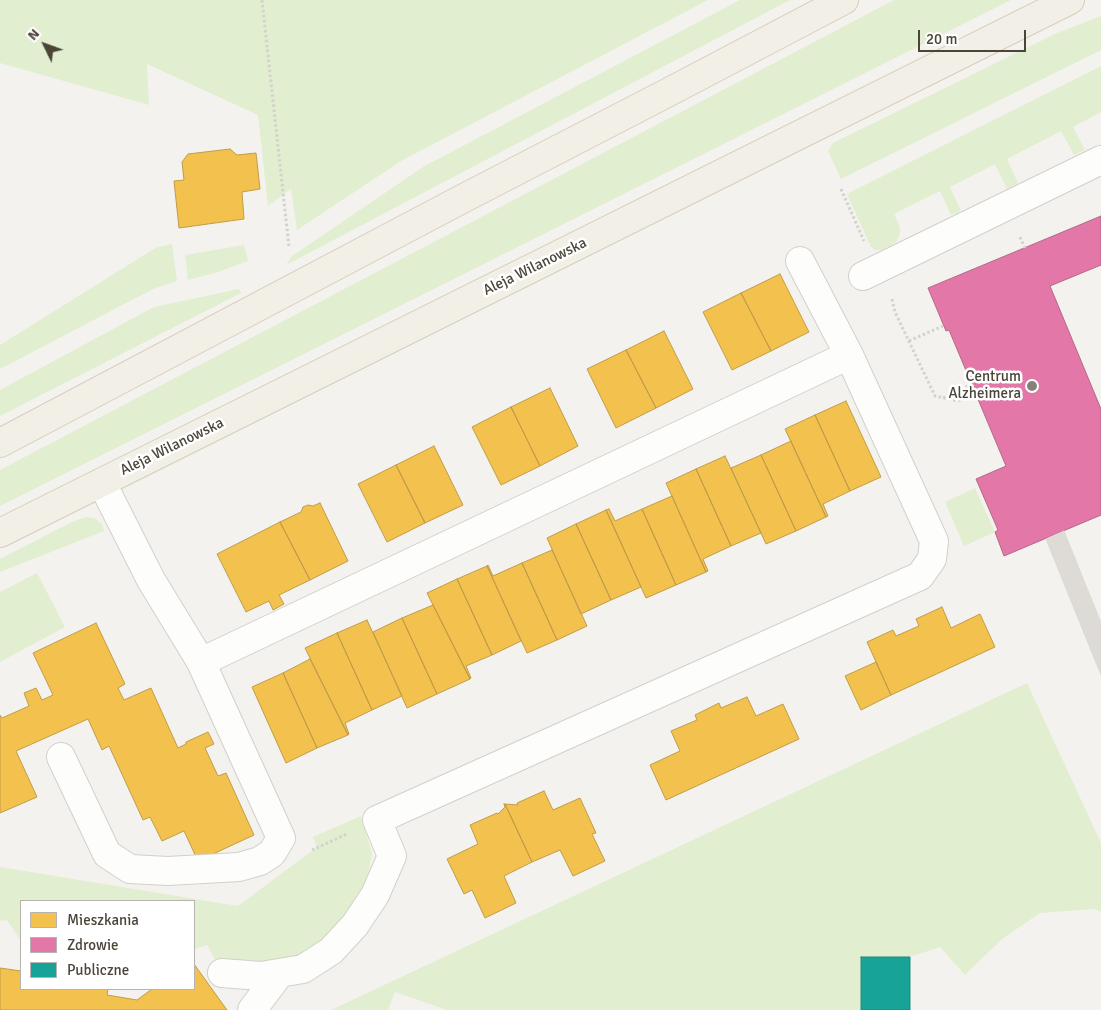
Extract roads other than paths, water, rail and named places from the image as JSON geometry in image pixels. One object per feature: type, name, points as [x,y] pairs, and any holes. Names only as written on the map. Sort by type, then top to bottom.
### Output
[{"type":"main road","points":[[0,443],[455,202],[667,94],[844,0]]},
{"type":"main road","name":"Aleja Wilanowska","points":[[0,533],[1070,0]]},
{"type":"lane","points":[[863,276],[1101,160]]},
{"type":"lane","points":[[222,973],[262,976],[303,969],[331,951],[355,925],[375,895],[392,856],[377,820],[920,576],[932,559],[934,541],[849,355],[800,261]]},
{"type":"lane","points":[[200,662],[849,355]]},
{"type":"lane","points":[[61,757],[107,854],[130,869],[168,871],[239,867],[260,861],[272,853],[280,838],[200,662],[151,580],[102,483]]},
{"type":"lane","points":[[252,1010],[280,973]]},
{"type":"place","name":"Centrum Alzheimera","points":[[1032,386]]}]
